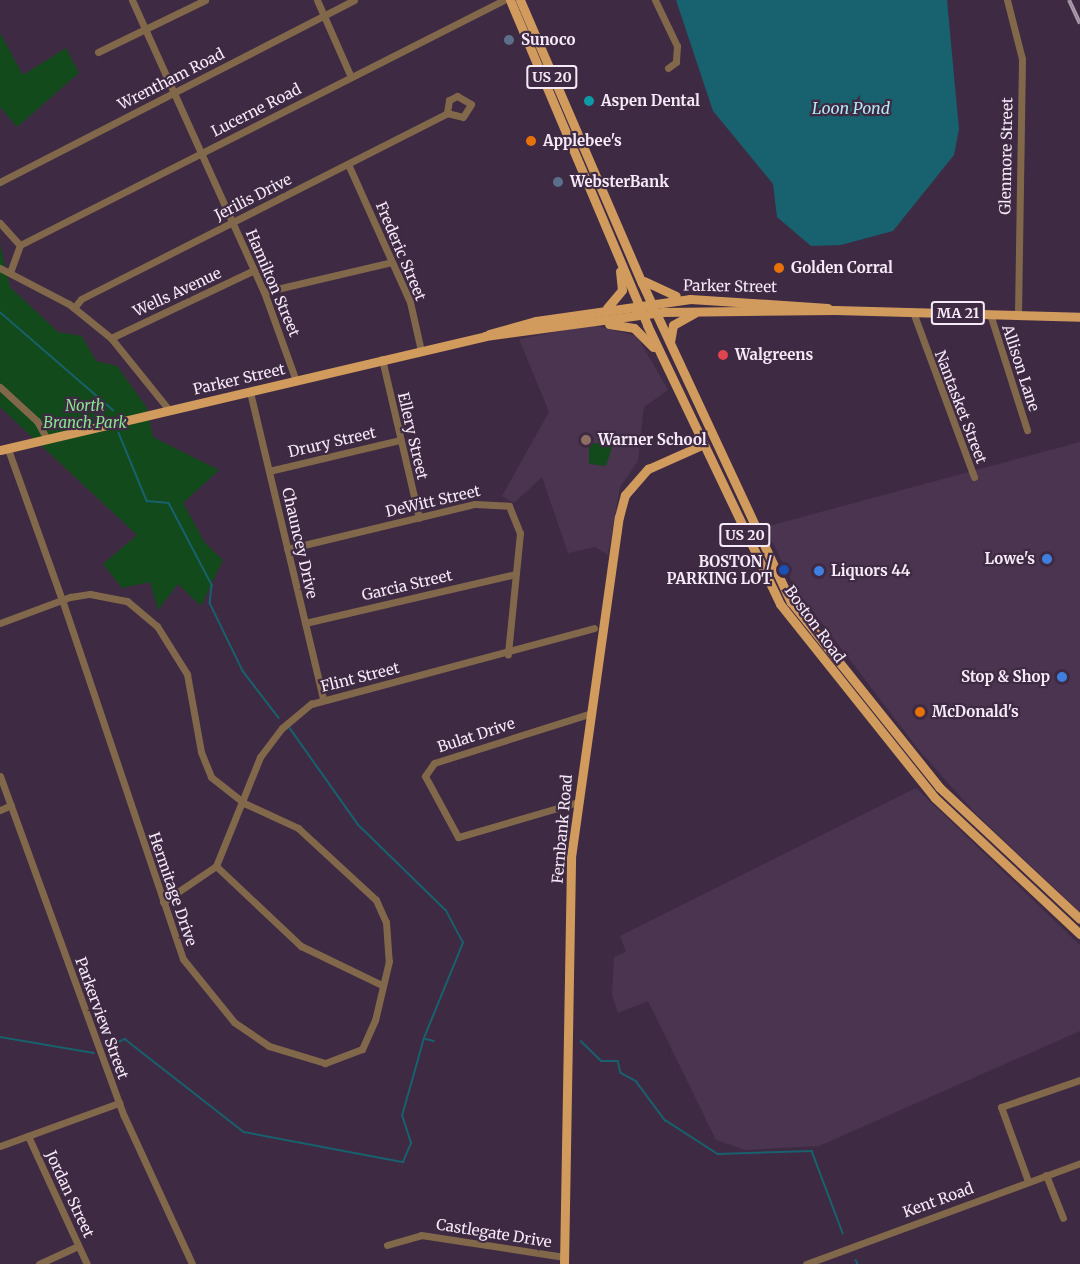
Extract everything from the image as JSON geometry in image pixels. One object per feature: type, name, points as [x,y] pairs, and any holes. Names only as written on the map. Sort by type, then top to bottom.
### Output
[{"type":"main road","name":"Boston Road","points":[[510,0],[664,363],[775,595],[803,638],[935,798],[1080,934]]},
{"type":"main road","name":"Boston Road","points":[[520,0],[636,269],[759,539],[803,619],[939,787],[1080,920]]},
{"type":"main road","points":[[595,312],[614,303],[622,290],[613,246]]},
{"type":"main road","points":[[636,269],[663,294],[711,298]]},
{"type":"main road","name":"Parker Street","points":[[4,449],[484,336],[525,322],[652,303],[711,298],[835,310]]},
{"type":"main road","points":[[672,347],[673,325],[707,309]]},
{"type":"main road","name":"Parker Street","points":[[484,336],[656,313],[707,309],[835,310],[1080,318]]},
{"type":"main road","points":[[592,323],[634,328],[664,363]]},
{"type":"main road","name":"Fernbank Road","points":[[564,1261],[571,857],[625,495],[648,469],[702,445]]},
{"type":"street","name":"Hamilton Street","points":[[132,0],[264,292],[296,381]]},
{"type":"street","points":[[98,52],[147,31],[205,0]]},
{"type":"street","points":[[317,0],[351,77]]},
{"type":"street","name":"Wrentham Road","points":[[0,182],[354,0]]},
{"type":"street","name":"Lucerne Road","points":[[21,245],[504,0]]},
{"type":"street","points":[[655,0],[677,46],[676,62],[668,68]]},
{"type":"street","name":"Glenmore Street","points":[[1006,0],[1022,59],[1018,315]]},
{"type":"street","name":"Jerilis Drive","points":[[74,308],[81,299],[447,113]]},
{"type":"street","name":"Frederic Street","points":[[348,164],[410,302],[421,351]]},
{"type":"street","points":[[0,223],[21,245],[10,272]]},
{"type":"street","points":[[264,292],[392,262]]},
{"type":"street","points":[[0,268],[74,308],[111,338],[169,410]]},
{"type":"street","name":"Wells Avenue","points":[[111,338],[254,270]]},
{"type":"street","name":"Nantasket Street","points":[[913,312],[974,477]]},
{"type":"street","name":"Allison Lane","points":[[990,314],[1027,430]]},
{"type":"street","name":"Ellery Street","points":[[382,359],[418,518]]},
{"type":"street","points":[[0,387],[37,421],[47,439]]},
{"type":"street","name":"Chauncey Drive","points":[[250,392],[323,699]]},
{"type":"street","name":"Drury Street","points":[[269,471],[400,440]]},
{"type":"street","name":"Hermitage Drive","points":[[0,623],[62,600],[111,596],[143,612],[157,626],[187,674],[204,764],[219,786],[244,803],[298,828],[376,900],[390,944],[382,985],[362,1049],[338,1061],[296,1057],[248,1032],[205,993],[183,959],[62,600],[4,449]]},
{"type":"street","name":"DeWitt Street","points":[[287,549],[490,501],[509,506],[519,525],[508,654]]},
{"type":"street","name":"Garcia Street","points":[[305,623],[515,574]]},
{"type":"street","name":"Flint Street","points":[[216,866],[267,746],[291,719],[323,699],[508,654],[594,628]]},
{"type":"street","name":"Bulat Drive","points":[[578,802],[458,837],[425,776],[434,763],[592,713]]},
{"type":"street","name":"Parkerview Street","points":[[0,776],[119,1103],[192,1264]]},
{"type":"street","points":[[0,810],[11,805]]},
{"type":"street","points":[[163,902],[216,866],[301,946],[382,985]]},
{"type":"street","points":[[1028,1181],[1001,1107],[1080,1080]]},
{"type":"street","points":[[0,1146],[119,1103]]},
{"type":"street","name":"Jordan Street","points":[[28,1136],[87,1264]]},
{"type":"street","name":"Kent Road","points":[[808,1264],[1080,1163]]},
{"type":"street","points":[[1046,1175],[1063,1218]]},
{"type":"street","name":"Castlegate Drive","points":[[387,1245],[421,1235],[564,1261]]},
{"type":"street","points":[[39,1264],[78,1246]]},
{"type":"shaded area","name":"Warner School","points":[[593,325],[637,336],[668,390],[644,407],[638,461],[620,487],[608,555],[595,547],[568,553],[542,477],[514,503],[502,496],[549,412],[519,339]]},
{"type":"shaded area","points":[[1080,442],[1080,912],[975,813],[918,749],[795,588],[765,527]]},
{"type":"shaded area","points":[[916,788],[1080,945],[1080,1031],[819,1146],[745,1150],[716,1140],[648,1001],[618,1013],[612,995],[614,957],[626,952],[620,936]]},
{"type":"green space","points":[[0,33],[23,75],[66,48],[79,73],[17,127],[0,107]]},
{"type":"green space","name":"North Branch Park","points":[[0,244],[10,287],[58,332],[82,336],[96,361],[117,366],[147,408],[153,437],[219,470],[183,503],[205,543],[223,560],[201,606],[178,584],[158,610],[150,582],[122,588],[103,564],[137,535],[0,407]]},
{"type":"green space","points":[[614,441],[606,466],[589,464],[589,444]]},
{"type":"water","name":"Loon Pond","points":[[676,0],[947,0],[959,129],[954,155],[893,231],[841,245],[811,246],[777,217],[773,184],[713,111]]},
{"type":"waterway","points":[[0,312],[113,410]]},
{"type":"waterway","points":[[119,433],[147,501],[169,503],[212,585],[210,603],[243,671],[279,718]]},
{"type":"waterway","points":[[107,1047],[125,1039],[244,1132],[403,1162],[411,1143],[402,1116],[424,1038],[463,943],[446,911],[358,825],[290,729]]},
{"type":"waterway","points":[[0,1037],[94,1053]]},
{"type":"waterway","points":[[426,1039],[434,1041]]},
{"type":"waterway","points":[[581,1041],[602,1061],[618,1061],[621,1073],[636,1081],[665,1120],[718,1154],[812,1151],[843,1233]]},
{"type":"waterway","points":[[856,1260],[858,1264]]},
{"type":"railway","points":[[1069,0],[1080,24]]},
{"type":"place","name":"Sunoco","points":[[509,40]]},
{"type":"place","name":"Aspen Dental","points":[[589,101]]},
{"type":"place","name":"Applebee's","points":[[531,141]]},
{"type":"place","name":"WebsterBank","points":[[558,182]]},
{"type":"place","name":"Golden Corral","points":[[779,268]]},
{"type":"place","name":"Walgreens","points":[[723,355]]},
{"type":"place","name":"Warner School","points":[[586,440]]},
{"type":"place","name":"Lowe's","points":[[1047,559]]},
{"type":"place","name":"BOSTON / PARKING LOT","points":[[784,570]]},
{"type":"place","name":"Liquors 44","points":[[819,571]]},
{"type":"place","name":"Stop & Shop","points":[[1062,677]]},
{"type":"place","name":"McDonald's","points":[[920,712]]}]
